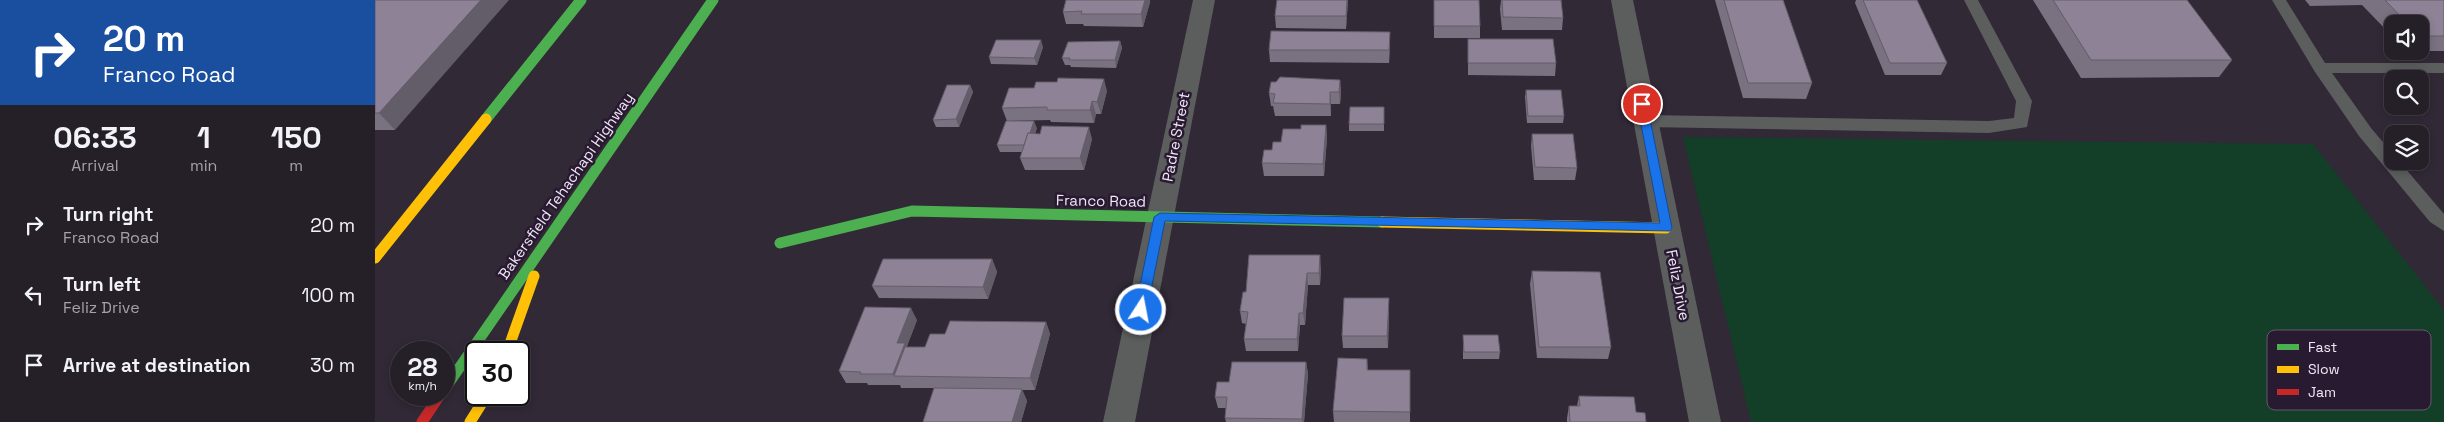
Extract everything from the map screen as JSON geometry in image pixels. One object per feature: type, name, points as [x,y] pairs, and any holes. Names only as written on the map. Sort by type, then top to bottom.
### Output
[{"type":"main road","points":[[375,258],[581,0]]},
{"type":"main road","name":"Bakersfield Tehachapi Highway","points":[[455,374],[713,0]]},
{"type":"main road","name":"Franco Road","points":[[779,243],[912,211],[1666,228]]},
{"type":"main road","points":[[375,248],[402,225]]},
{"type":"main road","points":[[511,341],[546,242]]},
{"type":"main road","points":[[422,422],[433,406]]},
{"type":"main road","points":[[470,422],[480,406]]},
{"type":"street","name":"Padre Street","points":[[1119,422],[1204,0]]},
{"type":"street","name":"Feliz Drive","points":[[1622,0],[1705,422]]},
{"type":"lane","points":[[1646,121],[1989,127],[2021,123],[2024,101],[1971,0]]},
{"type":"lane","points":[[2279,0],[2321,68],[2365,132],[2436,217],[2444,224]]},
{"type":"lane","points":[[2321,68],[2444,68]]},
{"type":"green space","points":[[1683,137],[2313,144],[2444,310],[2444,422],[1751,422]]},
{"type":"building","points":[[375,0],[481,0],[379,113],[375,113]]},
{"type":"building","points":[[1066,0],[1145,0],[1141,14],[1081,14],[1082,11],[1063,12]]},
{"type":"building","points":[[1277,0],[1347,0],[1346,16],[1275,16]]},
{"type":"building","points":[[1434,0],[1479,0],[1480,26],[1434,26]]},
{"type":"building","points":[[1502,0],[1561,0],[1563,18],[1503,17]]},
{"type":"building","points":[[1724,0],[1783,0],[1812,83],[1748,83]]},
{"type":"building","points":[[1863,0],[1917,0],[1947,63],[1890,63]]},
{"type":"building","points":[[2053,0],[2187,0],[2232,60],[2091,60]]},
{"type":"building","points":[[2385,0],[2444,0],[2444,36],[2429,36],[2429,15],[2399,15]]},
{"type":"building","points":[[1271,31],[1390,32],[1389,50],[1269,50]]},
{"type":"building","points":[[1468,39],[1553,39],[1556,63],[1468,63]]},
{"type":"building","points":[[996,40],[1041,40],[1034,58],[989,57]]},
{"type":"building","points":[[1120,41],[1115,60],[1069,60],[1070,58],[1062,58],[1068,42]]},
{"type":"building","points":[[1280,77],[1340,80],[1339,92],[1330,92],[1330,104],[1273,103],[1275,94],[1269,93],[1271,82],[1276,82]]},
{"type":"building","points":[[1058,78],[1104,79],[1097,102],[1092,101],[1090,110],[1047,110],[1047,107],[1002,108],[1009,88],[1034,88],[1036,82],[1057,82]]},
{"type":"building","points":[[947,85],[970,85],[956,119],[933,120]]},
{"type":"building","points":[[1526,90],[1561,90],[1564,116],[1528,116]]},
{"type":"building","points":[[1350,107],[1384,107],[1384,124],[1349,124]]},
{"type":"building","points":[[1006,121],[1034,121],[1024,145],[997,145]]},
{"type":"building","points":[[1301,125],[1326,125],[1323,164],[1262,163],[1264,150],[1272,150],[1273,142],[1281,142],[1283,129],[1301,129]]},
{"type":"building","points":[[1042,126],[1089,127],[1080,158],[1020,158],[1028,133],[1040,134]]},
{"type":"building","points":[[1532,134],[1573,134],[1577,168],[1535,167]]},
{"type":"building","points":[[1249,255],[1320,255],[1319,273],[1307,273],[1303,313],[1299,313],[1297,339],[1244,339],[1248,312],[1240,311],[1243,292],[1246,292]]},
{"type":"building","points":[[883,259],[992,259],[983,287],[872,286]]},
{"type":"building","points":[[1532,271],[1600,272],[1611,347],[1539,347]]},
{"type":"building","points":[[1344,298],[1389,298],[1387,336],[1342,336]]},
{"type":"building","points":[[865,307],[911,308],[897,343],[905,343],[893,374],[860,374],[861,372],[839,371]]},
{"type":"building","points":[[950,321],[1046,322],[1030,378],[894,376],[905,347],[925,347],[930,334],[945,334]]},
{"type":"building","points":[[1463,335],[1498,335],[1500,352],[1464,352]]},
{"type":"building","points":[[1338,358],[1367,359],[1367,370],[1410,370],[1410,412],[1333,411]]},
{"type":"building","points":[[1232,362],[1306,362],[1302,419],[1225,418],[1227,397],[1215,397],[1217,382],[1229,382]]},
{"type":"building","points":[[934,388],[1022,389],[1012,422],[923,422]]},
{"type":"building","points":[[1579,396],[1634,397],[1636,412],[1645,413],[1646,422],[1570,422],[1569,406],[1580,406]]},
{"type":"traffic: fast","points":[[486,119],[581,0]]},
{"type":"traffic: fast","points":[[455,374],[713,0]]},
{"type":"traffic: fast","points":[[780,243],[912,211],[1382,222]]},
{"type":"traffic: slow","points":[[375,258],[486,119]]},
{"type":"traffic: slow","points":[[1382,222],[1666,228]]},
{"type":"traffic: slow","points":[[511,341],[534,276]]},
{"type":"traffic: slow","points":[[470,422],[480,406]]},
{"type":"traffic: jam","points":[[422,422],[433,406]]},
{"type":"route","points":[[1141,310],[1160,217],[1666,228],[1642,104]]}]
